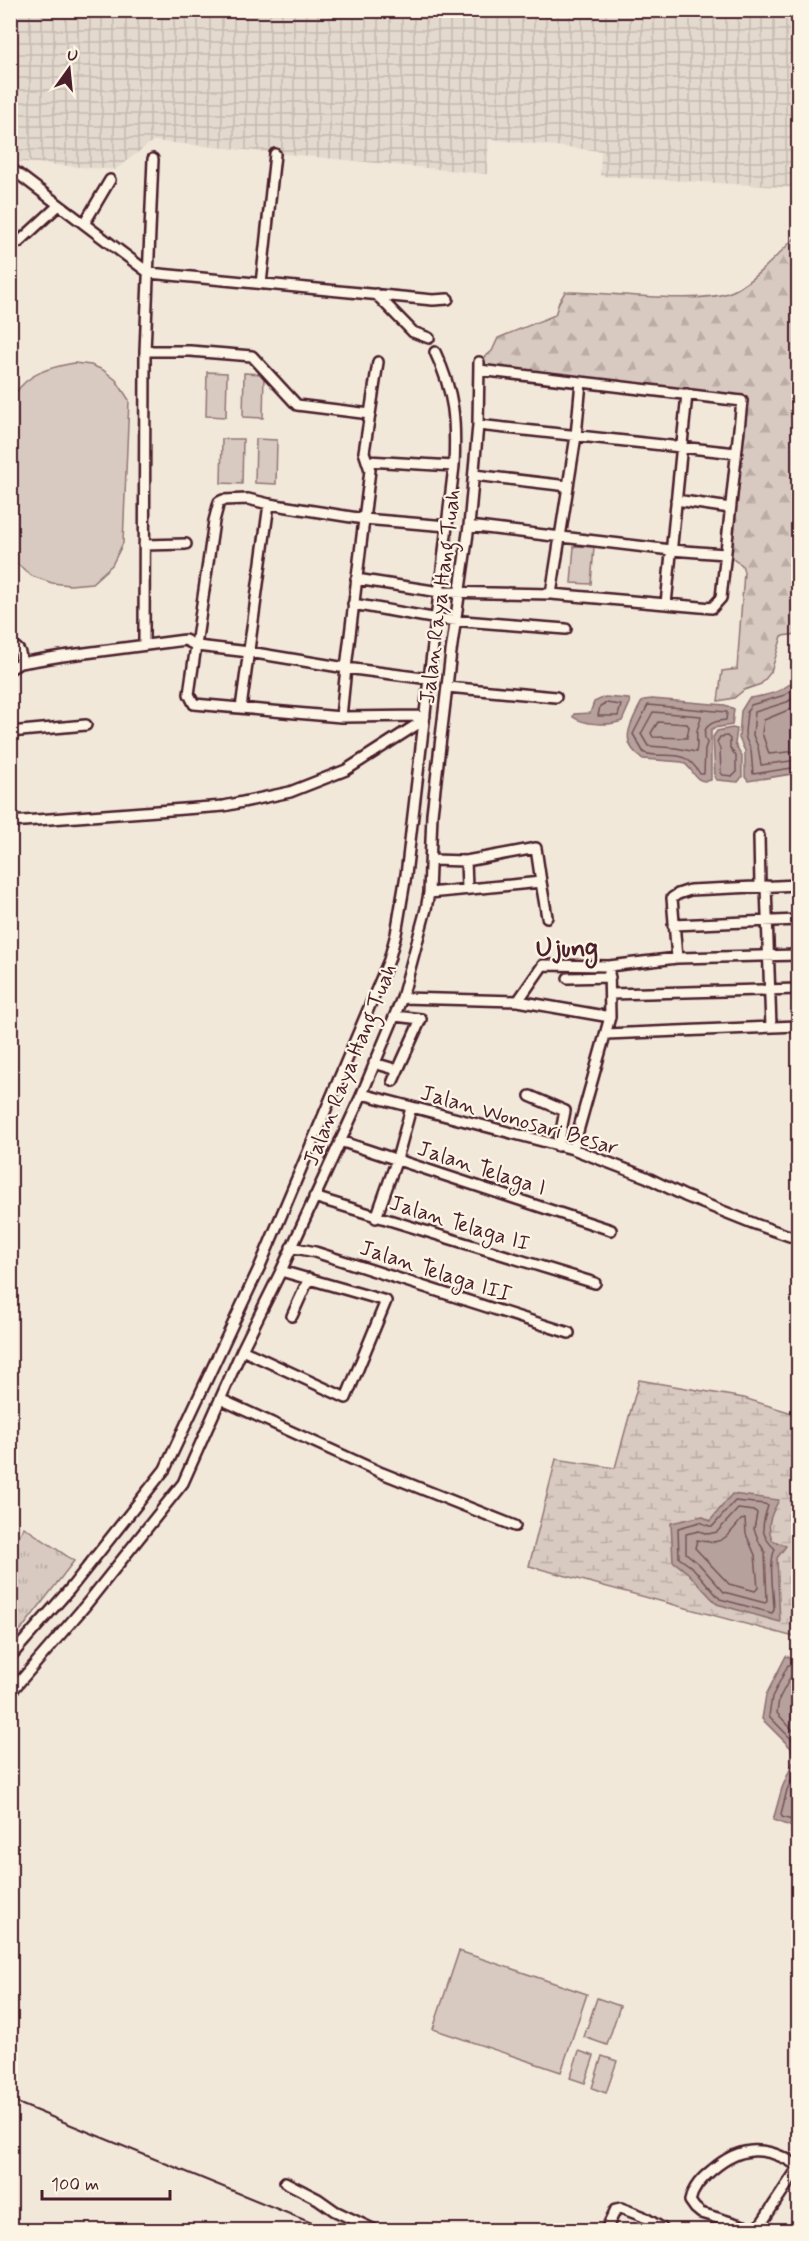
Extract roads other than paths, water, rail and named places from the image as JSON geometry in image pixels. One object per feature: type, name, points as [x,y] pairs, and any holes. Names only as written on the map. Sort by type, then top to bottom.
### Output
[{"type":"street","points":[[261,284],[275,154]]},
{"type":"street","points":[[144,645],[145,351],[153,159]]},
{"type":"street","points":[[13,170],[149,273],[433,300],[448,299]]},
{"type":"street","points":[[84,224],[110,180]]},
{"type":"street","points":[[10,241],[20,242],[59,205]]},
{"type":"street","points":[[376,294],[413,332],[429,338]]},
{"type":"street","points":[[145,351],[252,356],[297,405],[370,414]]},
{"type":"street","name":"Jalan Raya Hang Tuah","points":[[10,1657],[70,1589],[165,1469],[260,1266],[389,960],[406,875],[438,619],[454,466],[456,421],[453,402],[435,352]]},
{"type":"street","points":[[341,717],[370,470],[364,452],[378,362]]},
{"type":"street","name":"Jalan Raya Hang Tuah","points":[[10,1693],[86,1606],[183,1483],[242,1350],[362,1094],[402,998],[429,893],[432,814],[474,475],[479,366],[581,382]]},
{"type":"street","points":[[356,579],[440,592],[551,594],[712,608],[721,597],[742,401],[581,382],[576,436],[551,594]]},
{"type":"street","points":[[666,604],[687,394]]},
{"type":"street","points":[[478,425],[736,453]]},
{"type":"street","points":[[367,461],[454,466]]},
{"type":"street","points":[[474,475],[568,486]]},
{"type":"street","points":[[425,718],[341,717],[194,704],[189,694],[213,521],[219,502],[248,499],[364,519],[447,526]]},
{"type":"street","points":[[676,500],[730,507]]},
{"type":"street","points":[[241,708],[269,504]]},
{"type":"street","points":[[469,526],[671,550],[725,554]]},
{"type":"street","points":[[144,545],[186,544]]},
{"type":"street","points":[[353,604],[438,619],[566,628]]},
{"type":"street","points":[[10,669],[20,663],[185,640],[196,646],[430,680]]},
{"type":"street","points":[[10,644],[18,647],[21,655],[20,663]]},
{"type":"street","points":[[447,687],[556,697]]},
{"type":"street","points":[[10,822],[224,806],[290,792],[346,770],[425,718]]},
{"type":"street","points":[[10,732],[86,725]]},
{"type":"street","points":[[759,836],[768,921],[771,1027]]},
{"type":"street","points":[[432,860],[466,861],[536,848],[547,917]]},
{"type":"street","points":[[466,861],[467,888]]},
{"type":"street","points":[[429,893],[541,882]]},
{"type":"street","points":[[676,958],[672,898],[678,894],[690,890],[798,885]]},
{"type":"street","points":[[673,925],[798,920]]},
{"type":"street","points":[[518,1001],[543,965],[609,966],[676,958],[798,955]]},
{"type":"street","points":[[573,1149],[610,1017],[609,966]]},
{"type":"street","points":[[568,978],[610,977]]},
{"type":"street","points":[[611,994],[798,989]]},
{"type":"street","points":[[402,998],[518,1001],[610,1017]]},
{"type":"street","points":[[393,1081],[421,1019],[395,1016]]},
{"type":"street","points":[[606,1034],[798,1026]]},
{"type":"street","points":[[374,1063],[398,1070]]},
{"type":"street","name":"Jalan Wonosari Besar","points":[[362,1094],[573,1149],[646,1177],[745,1220],[798,1239]]},
{"type":"street","points":[[530,1096],[565,1111],[558,1146]]},
{"type":"street","points":[[376,1218],[397,1159],[411,1108]]},
{"type":"street","name":"Jalan Telaga I","points":[[340,1141],[611,1230]]},
{"type":"street","name":"Jalan Telaga II","points":[[314,1197],[376,1218],[595,1283]]},
{"type":"street","name":"Jalan Telaga III","points":[[291,1247],[315,1252],[569,1333]]},
{"type":"street","points":[[242,1350],[346,1398],[386,1301],[281,1271]]},
{"type":"street","points":[[292,1316],[309,1278]]},
{"type":"street","points":[[220,1399],[382,1473],[515,1526]]},
{"type":"street","points":[[766,2151],[784,2157],[798,2167],[757,2230],[701,2213],[690,2200],[695,2187],[705,2175],[730,2156],[766,2151]]},
{"type":"street","points":[[285,2182],[348,2218],[375,2230]]},
{"type":"street","points":[[606,2230],[616,2210],[621,2208],[642,2216],[662,2228]]},
{"type":"water","points":[[798,674],[798,773],[748,781],[745,777],[745,751],[739,738],[741,711],[749,698],[783,689]]},
{"type":"water","points":[[605,697],[629,699],[630,703],[622,721],[597,724],[583,722],[573,717],[574,714],[590,713],[594,702]]},
{"type":"water","points":[[652,699],[725,705],[734,709],[732,725],[711,730],[711,780],[705,781],[697,778],[682,762],[643,759],[635,753],[628,740],[630,726],[641,703]]},
{"type":"water","points":[[737,729],[735,744],[742,756],[742,777],[738,782],[715,778],[713,737],[717,731]]},
{"type":"water","points":[[732,1494],[779,1500],[769,1529],[772,1540],[786,1546],[777,1558],[780,1622],[717,1604],[688,1573],[673,1561],[671,1523],[702,1516],[710,1521]]},
{"type":"water","points":[[786,1656],[798,1660],[798,1829],[773,1820],[782,1788],[794,1760],[791,1748],[762,1719],[766,1695]]},
{"type":"railway","points":[[10,2100],[329,2230]]},
{"type":"district","name":"Ujung","points":[[567,947]]}]
